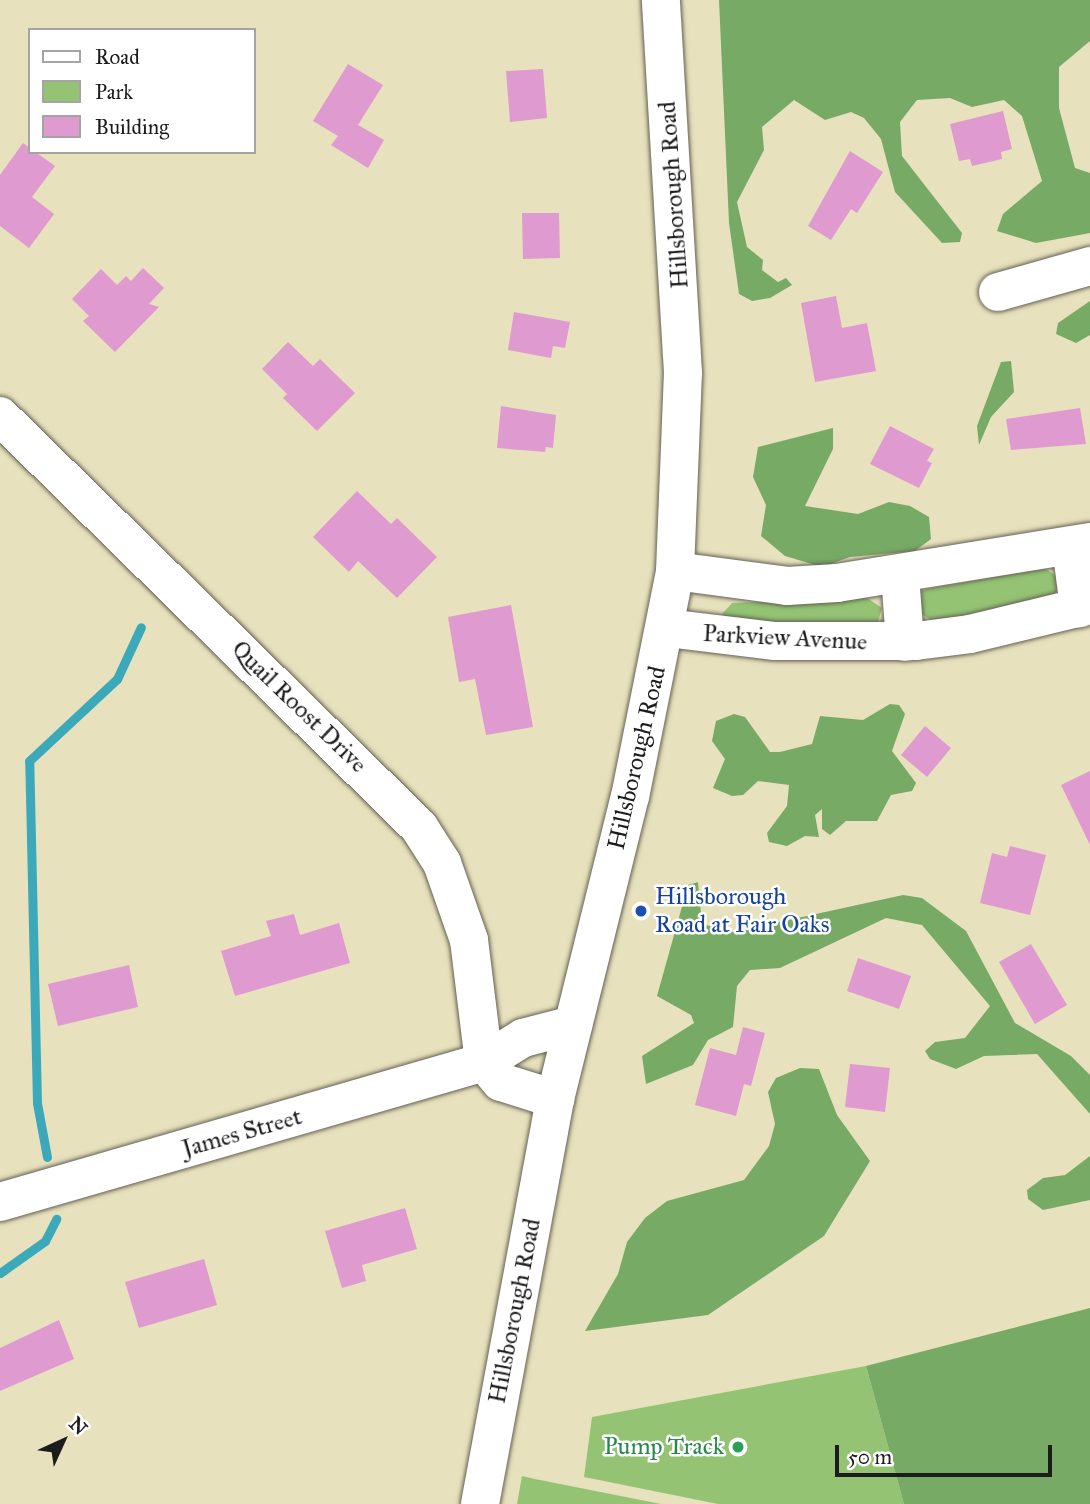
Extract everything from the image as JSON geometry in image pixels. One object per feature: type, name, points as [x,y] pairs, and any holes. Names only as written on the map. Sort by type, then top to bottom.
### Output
[{"type":"street","name":"Hillsborough Road","points":[[480,1504],[555,1099],[667,628],[675,571],[682,346],[661,0]]},
{"type":"street","points":[[998,292],[1090,266]]},
{"type":"street","name":"Quail Roost Drive","points":[[0,416],[419,827],[442,863],[469,940],[484,1062]]},
{"type":"street","name":"Parkview Avenue","points":[[667,628],[775,641],[905,642],[970,634],[1085,607],[1080,544],[900,575],[787,586],[675,571]]},
{"type":"street","name":"Parkview Avenue","points":[[900,575],[905,642]]},
{"type":"street","name":"James Street","points":[[0,1202],[484,1062],[523,1038],[573,1026]]},
{"type":"street","points":[[484,1062],[501,1082],[555,1099]]},
{"type":"green space","points":[[719,0],[1090,0],[1090,41],[1059,67],[1059,108],[1075,168],[1090,173],[1090,233],[1036,243],[997,231],[1003,214],[1042,181],[1022,116],[1004,100],[972,107],[950,98],[917,100],[900,122],[902,156],[962,233],[960,242],[942,243],[895,192],[881,139],[864,118],[851,112],[825,120],[794,100],[762,127],[764,150],[737,202],[747,247],[763,260],[762,270],[778,282],[786,278],[792,285],[770,298],[752,301],[739,294],[729,223]]},
{"type":"green space","points":[[1090,301],[1090,335],[1076,343],[1056,334],[1058,323]]},
{"type":"green space","points":[[1011,361],[1014,392],[991,417],[979,445],[977,426],[1001,362]]},
{"type":"green space","points":[[833,428],[833,449],[805,506],[858,514],[889,502],[910,506],[929,517],[931,539],[915,551],[850,557],[822,567],[785,556],[761,536],[766,505],[753,477],[758,447]]},
{"type":"green space","points":[[1044,568],[1057,576],[1058,588],[1053,597],[936,623],[918,612],[918,593],[927,589]]},
{"type":"green space","points":[[867,598],[882,608],[877,625],[725,621],[722,614],[732,603]]},
{"type":"green space","points":[[890,704],[899,705],[905,714],[892,751],[916,783],[912,791],[891,795],[877,821],[846,821],[830,835],[822,829],[822,809],[815,815],[819,837],[805,836],[787,846],[769,842],[767,833],[787,806],[789,785],[758,781],[743,795],[732,796],[713,788],[725,759],[712,741],[716,721],[734,714],[745,717],[770,752],[780,752],[812,744],[820,716],[863,720]]},
{"type":"green space","points":[[698,882],[702,924],[733,932],[903,895],[922,898],[966,931],[1015,1023],[1071,1056],[1090,1075],[1090,1114],[1037,1054],[984,1056],[956,1069],[930,1059],[925,1051],[935,1042],[965,1038],[990,1006],[922,925],[886,918],[780,968],[750,970],[737,986],[733,1027],[708,1040],[693,1065],[646,1084],[642,1056],[694,1023],[691,1015],[657,996],[688,885]]},
{"type":"green space","points":[[800,1068],[819,1069],[837,1115],[870,1161],[824,1236],[708,1315],[585,1331],[618,1274],[627,1242],[645,1218],[667,1201],[744,1180],[769,1146],[775,1124],[768,1092],[776,1078]]},
{"type":"green space","points":[[1090,1156],[1090,1200],[1043,1210],[1028,1199],[1027,1190],[1043,1178],[1065,1175]]},
{"type":"green space","points":[[1090,1308],[1090,1504],[904,1504],[866,1366]]},
{"type":"green space","name":"Pump Track","points":[[866,1366],[904,1504],[718,1504],[584,1477],[592,1417]]},
{"type":"green space","points":[[522,1476],[535,1479],[661,1504],[517,1504]]},
{"type":"building","points":[[348,64],[383,85],[358,125],[384,140],[368,168],[331,145],[338,136],[313,121]]},
{"type":"building","points":[[543,69],[547,118],[510,122],[506,71]]},
{"type":"building","points":[[1003,111],[1012,149],[1001,152],[1002,159],[972,166],[970,159],[959,161],[950,124]]},
{"type":"building","points":[[23,143],[28,147],[28,154],[38,154],[55,166],[32,197],[54,214],[29,248],[0,226],[0,175]]},
{"type":"building","points":[[850,151],[883,172],[857,213],[851,209],[831,240],[808,226]]},
{"type":"building","points":[[522,213],[559,213],[560,258],[523,259]]},
{"type":"building","points":[[143,268],[164,288],[149,304],[159,307],[115,352],[83,321],[89,316],[72,299],[101,269],[117,285],[126,276],[131,281]]},
{"type":"building","points":[[836,296],[842,328],[867,323],[876,371],[815,382],[801,303]]},
{"type":"building","points":[[514,312],[570,322],[565,348],[553,346],[551,358],[508,350]]},
{"type":"building","points":[[288,342],[313,366],[320,359],[355,393],[317,431],[283,398],[287,394],[262,369]]},
{"type":"building","points":[[501,406],[556,415],[553,448],[546,447],[545,452],[497,448]]},
{"type":"building","points":[[1080,408],[1086,444],[1011,450],[1006,419]]},
{"type":"building","points":[[890,426],[934,449],[927,461],[932,463],[919,488],[870,464]]},
{"type":"building","points":[[357,491],[391,524],[397,518],[437,557],[397,598],[358,561],[349,572],[313,537]]},
{"type":"building","points":[[511,605],[533,727],[486,735],[475,679],[459,682],[448,617]]},
{"type":"building","points":[[925,726],[951,748],[927,777],[901,755]]},
{"type":"building","points":[[1090,771],[1090,845],[1061,785]]},
{"type":"building","points":[[1010,846],[1046,855],[1030,915],[980,903],[992,853],[1007,857]]},
{"type":"building","points":[[294,914],[300,935],[339,923],[350,963],[235,996],[221,951],[271,936],[266,921]]},
{"type":"building","points":[[1031,944],[1067,1005],[1035,1024],[999,962]]},
{"type":"building","points":[[858,958],[911,976],[899,1009],[847,991]]},
{"type":"building","points":[[129,965],[138,1007],[58,1026],[48,984]]},
{"type":"building","points":[[743,1027],[765,1033],[751,1086],[744,1084],[736,1116],[695,1105],[710,1048],[736,1055]]},
{"type":"building","points":[[850,1064],[890,1068],[885,1112],[845,1107]]},
{"type":"building","points":[[405,1208],[417,1249],[362,1265],[366,1281],[342,1288],[325,1231]]},
{"type":"building","points":[[204,1259],[217,1305],[139,1328],[125,1282]]},
{"type":"building","points":[[59,1320],[74,1359],[0,1391],[0,1348]]},
{"type":"waterway","points":[[47,1157],[37,1103],[29,761],[117,679],[141,627]]},
{"type":"waterway","points":[[0,1273],[45,1241],[56,1219]]},
{"type":"place","name":"Hillsborough Road at Fair Oaks","points":[[641,911]]},
{"type":"place","name":"Pump Track","points":[[738,1447]]}]
